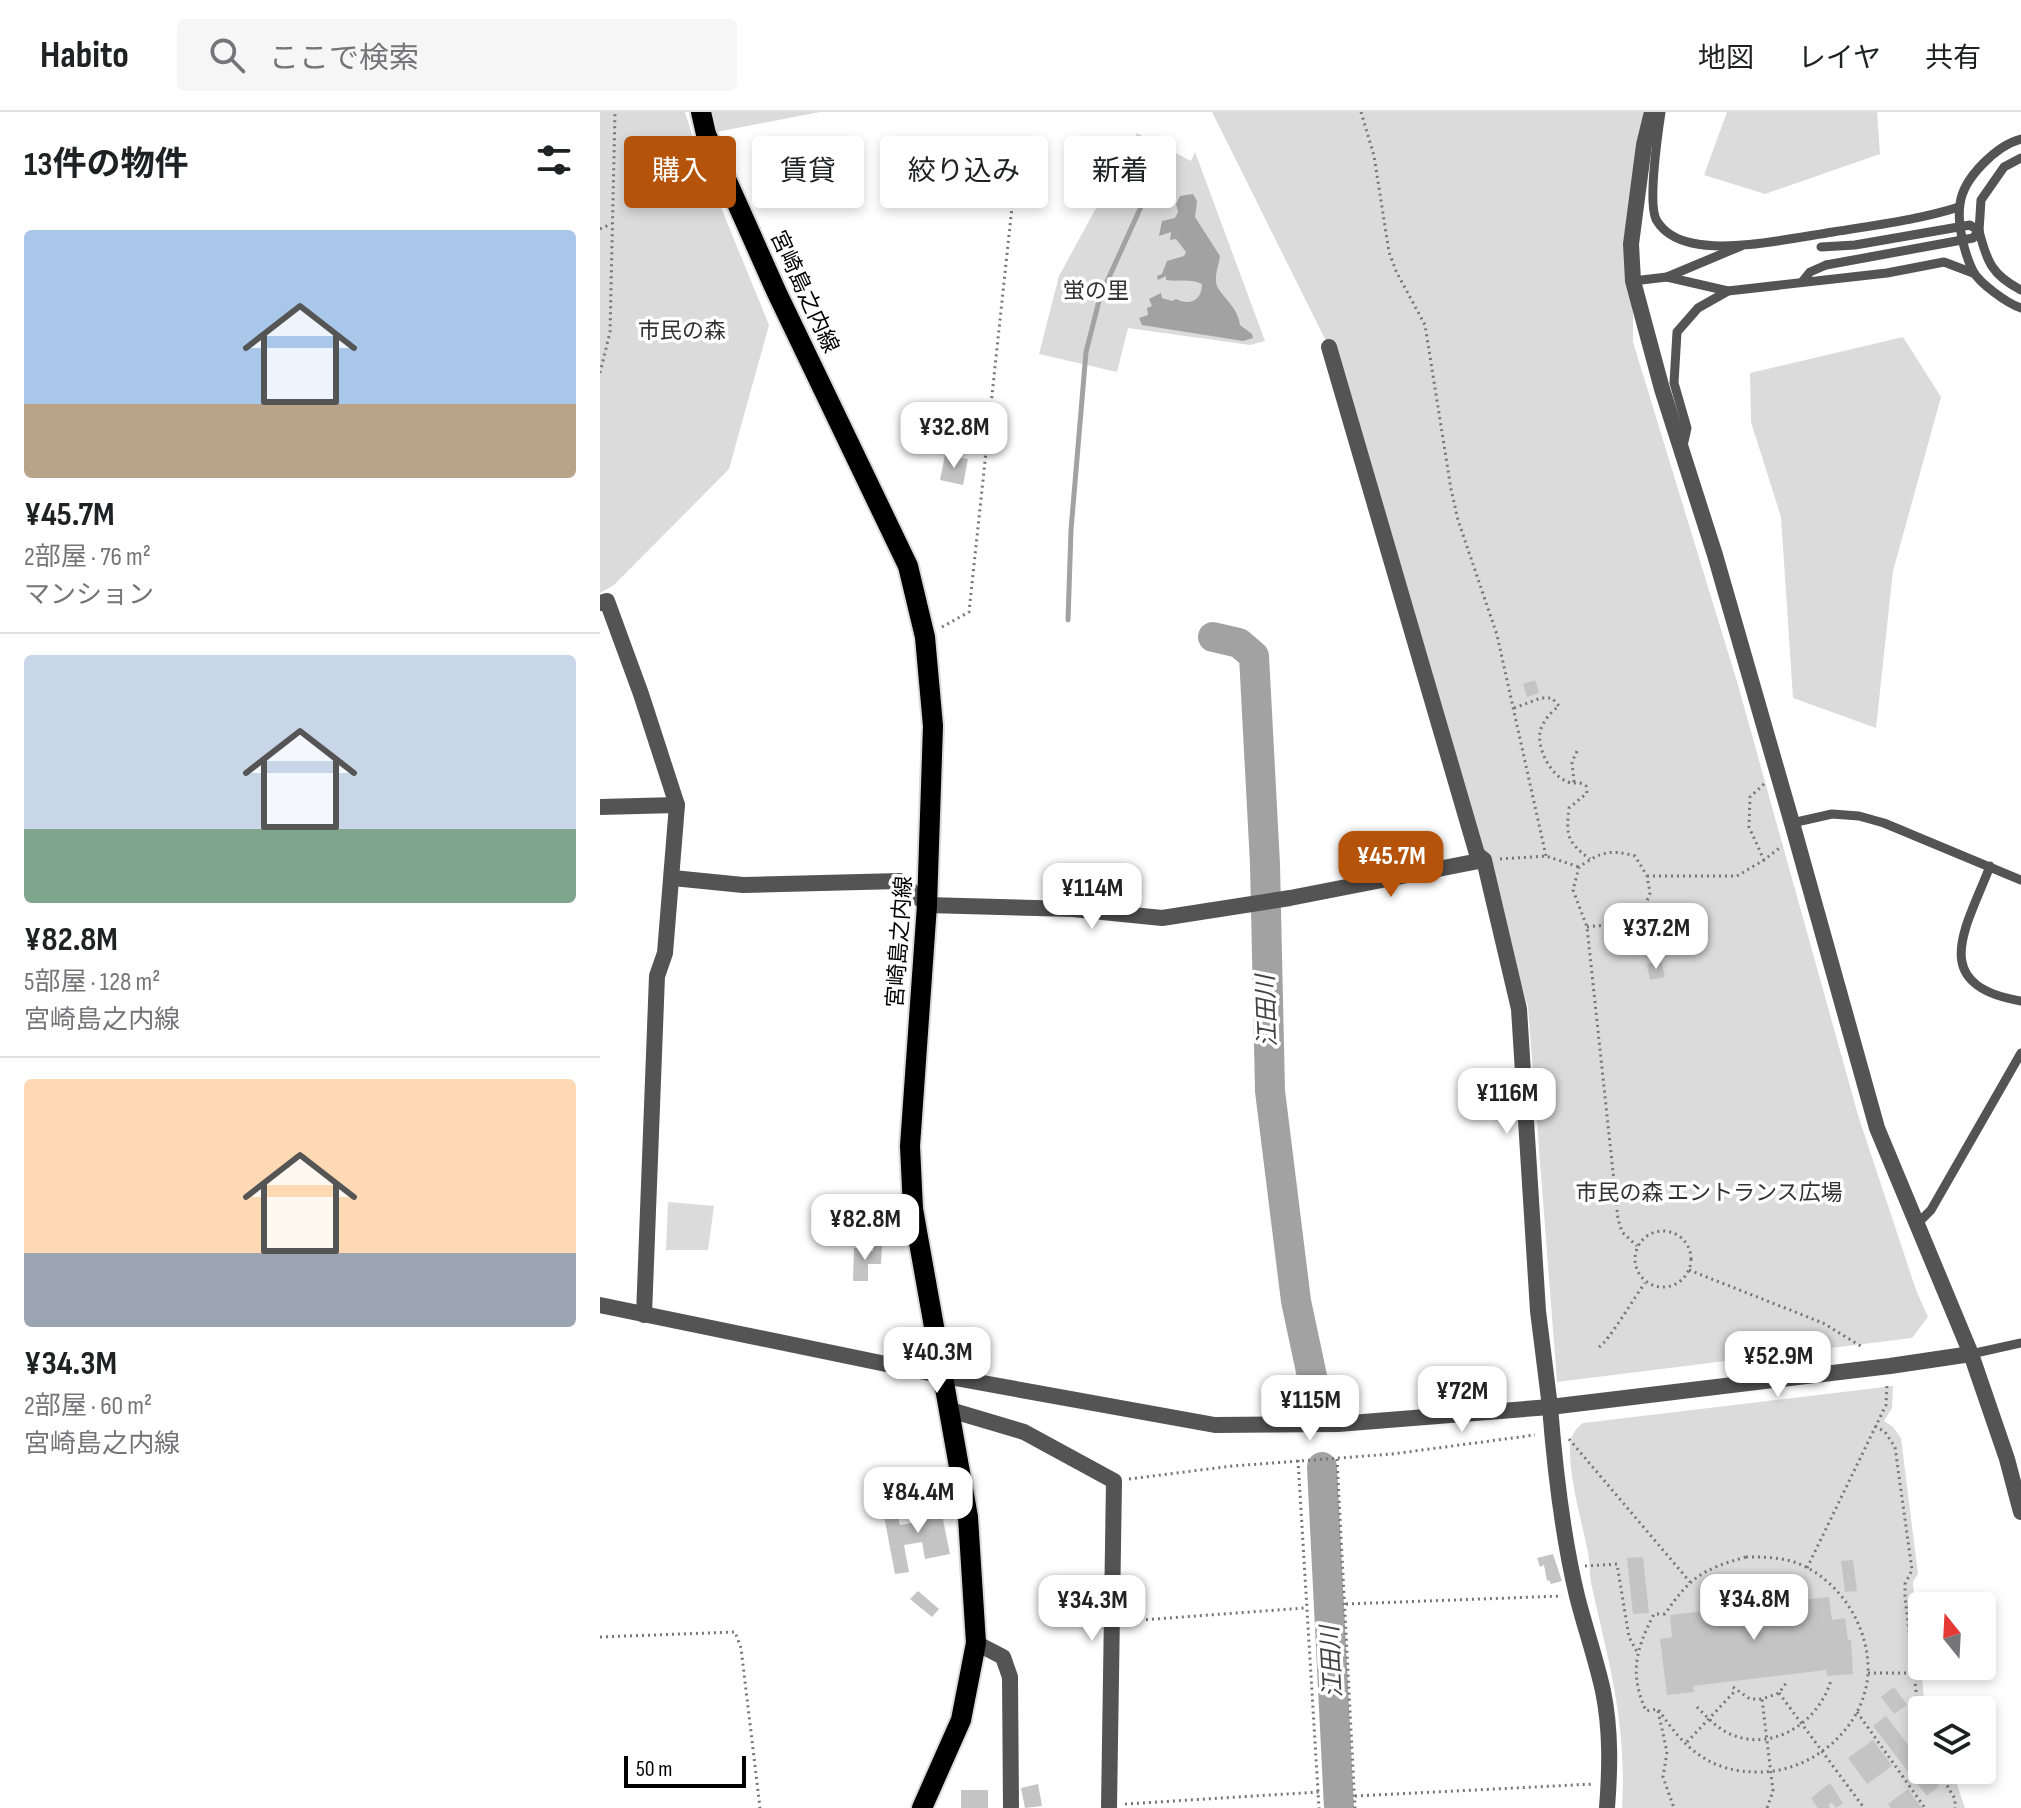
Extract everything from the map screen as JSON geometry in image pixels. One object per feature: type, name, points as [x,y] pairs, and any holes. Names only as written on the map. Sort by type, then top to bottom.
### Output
[{"type":"main road","name":"宮崎島之内線","points":[[701,112],[706,134],[771,279],[908,566],[925,637],[933,726],[927,905],[910,1146],[913,1209],[968,1517],[976,1643],[961,1720],[922,1808]]},
{"type":"street","points":[[1652,112],[1644,145],[1631,244],[1633,281],[1792,823],[1877,1128],[1915,1226],[1971,1354],[2007,1459],[2021,1512]]},
{"type":"street","points":[[1329,347],[1477,854],[1484,860],[1519,1009],[1538,1311],[1550,1407],[1559,1434],[1555,1469],[1576,1594],[1603,1692],[1609,1736],[1607,1808]]},
{"type":"street","points":[[600,603],[607,601],[677,805],[665,953],[657,976],[644,1315]]},
{"type":"street","points":[[600,807],[677,805]]},
{"type":"street","points":[[673,878],[743,885],[900,881],[927,905],[1073,909],[1162,918],[1253,905],[1484,860]]},
{"type":"street","points":[[600,1305],[944,1376],[1215,1425],[1338,1424],[1550,1407],[1971,1354]]},
{"type":"street","points":[[950,1410],[1024,1432],[1114,1481],[1109,1806]]},
{"type":"street","points":[[976,1643],[1003,1657],[1010,1677],[1011,1808]]},
{"type":"lane","points":[[1661,112],[1655,157],[1654,218],[1668,234],[1693,244],[1744,245],[1796,238],[1930,216],[1959,207]]},
{"type":"lane","points":[[1973,273],[1966,251],[1959,207],[1961,198],[1987,157],[2010,142],[2021,139]]},
{"type":"lane","points":[[2021,158],[2004,167],[1981,200],[1979,231],[1985,256],[2002,280],[2021,290]]},
{"type":"lane","points":[[1796,238],[1821,247],[1855,245],[1970,225],[1979,231]]},
{"type":"lane","points":[[1802,282],[1810,272],[1826,265],[1973,238],[1979,231]]},
{"type":"lane","points":[[1633,281],[1667,277],[1744,245]]},
{"type":"lane","points":[[1667,277],[1728,291],[1887,273],[1944,262],[1973,273],[2010,305],[2021,308]]},
{"type":"lane","points":[[1682,451],[1687,428],[1674,383],[1677,332],[1698,308],[1728,291]]},
{"type":"lane","points":[[1792,823],[1832,814],[1859,816],[1884,823],[2021,880]]},
{"type":"lane","points":[[1990,866],[1961,939],[1960,958],[1965,974],[1981,989],[2000,998],[2021,1001]]},
{"type":"lane","points":[[1915,1226],[1931,1210],[2021,1053]]},
{"type":"lane","points":[[1971,1354],[2021,1343]]},
{"type":"path","points":[[600,373],[610,332],[615,112]]},
{"type":"path","points":[[1361,112],[1374,156],[1389,252],[1425,325],[1458,520],[1497,635],[1546,856]]},
{"type":"path","points":[[925,637],[969,612],[1012,208]]},
{"type":"path","points":[[600,229],[612,223]]},
{"type":"path","points":[[1513,708],[1541,698],[1552,698],[1559,706],[1550,713],[1540,732],[1542,754],[1555,772],[1568,782],[1581,782],[1586,786],[1587,793],[1569,808],[1566,828],[1572,846],[1590,859]]},
{"type":"path","points":[[1574,782],[1572,762],[1578,749]]},
{"type":"path","points":[[1764,784],[1750,797],[1749,827],[1764,860]]},
{"type":"path","points":[[1647,876],[1737,876],[1783,846]]},
{"type":"path","points":[[1587,927],[1631,922],[1644,909],[1650,893],[1647,876],[1635,856],[1616,851],[1597,854],[1579,867],[1573,890],[1587,927],[1618,1219],[1622,1232],[1637,1246]]},
{"type":"path","points":[[1484,860],[1546,856],[1579,867]]},
{"type":"path","points":[[1655,1232],[1679,1235],[1686,1241],[1692,1256],[1689,1270],[1681,1282],[1661,1288],[1646,1281],[1636,1265],[1637,1246],[1642,1238],[1655,1232]]},
{"type":"path","points":[[1689,1270],[1823,1323],[1864,1348]]},
{"type":"path","points":[[1599,1347],[1608,1340],[1646,1281]]},
{"type":"path","points":[[1807,1568],[1886,1405],[1887,1383]]},
{"type":"path","points":[[1875,1426],[1885,1432],[1895,1447],[1900,1474],[1912,1570],[1905,1584],[1908,1617]]},
{"type":"path","points":[[1114,1481],[1559,1434],[1690,1582]]},
{"type":"path","points":[[1337,1459],[1355,1808]]},
{"type":"path","points":[[1298,1460],[1319,1808]]},
{"type":"path","points":[[1746,1557],[1770,1557],[1807,1568],[1847,1603],[1863,1638],[1868,1673],[1857,1712],[1836,1741],[1793,1768],[1742,1773],[1718,1766],[1699,1757],[1674,1733],[1658,1709],[1646,1711],[1638,1693],[1635,1680],[1637,1652],[1654,1614],[1665,1614],[1682,1589],[1721,1564],[1746,1557]]},
{"type":"path","points":[[1585,1566],[1617,1564],[1629,1637],[1637,1652]]},
{"type":"path","points":[[1346,1604],[1521,1599],[1576,1594]]},
{"type":"path","points":[[1112,1623],[1305,1607]]},
{"type":"path","points":[[600,1637],[735,1632],[741,1648],[760,1808]]},
{"type":"path","points":[[1868,1673],[1908,1673]]},
{"type":"path","points":[[1697,1707],[1727,1732],[1746,1738],[1767,1739],[1803,1725],[1822,1702],[1831,1680]]},
{"type":"path","points":[[1686,1744],[1735,1688],[1750,1699],[1762,1699],[1779,1693],[1787,1682]]},
{"type":"path","points":[[1779,1693],[1864,1808]]},
{"type":"path","points":[[1762,1699],[1773,1791],[1767,1808]]},
{"type":"path","points":[[1658,1709],[1667,1752],[1663,1777],[1674,1808]]},
{"type":"path","points":[[1857,1712],[1925,1808]]},
{"type":"path","points":[[1355,1796],[1609,1784]]},
{"type":"path","points":[[1946,1784],[1955,1799],[1955,1808]]},
{"type":"path","points":[[1109,1806],[1319,1792]]},
{"type":"green space","name":"市民の森","points":[[600,112],[685,112],[692,136],[624,136],[624,208],[721,208],[769,325],[729,469],[614,585],[600,593]]},
{"type":"green space","points":[[701,112],[820,112],[706,134]]},
{"type":"green space","name":"市民の森 エントランス広場","points":[[1212,112],[1652,112],[1633,281],[1633,342],[1738,685],[1858,1115],[1916,1290],[1928,1317],[1912,1338],[1557,1382],[1528,1007],[1329,347]]},
{"type":"green space","points":[[1727,112],[1877,112],[1880,154],[1765,194],[1704,175]]},
{"type":"green space","name":"蛍の里","points":[[1195,152],[1265,341],[1250,345],[1128,328],[1117,372],[1039,354],[1059,276],[1096,208],[1176,208],[1176,153],[1191,161]]},
{"type":"green space","points":[[1903,337],[1941,397],[1893,571],[1876,728],[1793,698],[1781,517],[1751,422],[1750,373]]},
{"type":"green space","points":[[668,1202],[714,1206],[708,1250],[666,1250]]},
{"type":"green space","points":[[1893,1386],[1892,1408],[1884,1421],[1901,1438],[1918,1574],[1913,1582],[1914,1592],[1908,1592],[1908,1680],[1922,1680],[1924,1696],[1908,1696],[1908,1784],[1957,1784],[1965,1808],[1622,1808],[1622,1748],[1615,1694],[1591,1583],[1570,1460],[1572,1437],[1583,1423]]},
{"type":"shaded area","points":[[1193,194],[1197,201],[1195,217],[1220,256],[1217,286],[1236,312],[1240,325],[1253,338],[1243,341],[1142,325],[1139,318],[1148,315],[1147,308],[1152,306],[1149,299],[1161,293],[1162,298],[1186,302],[1200,294],[1202,284],[1198,282],[1166,280],[1166,276],[1158,280],[1157,276],[1162,274],[1167,261],[1184,256],[1186,252],[1176,239],[1170,240],[1171,232],[1159,236],[1162,221],[1175,218],[1180,196]]},
{"type":"building","points":[[945,455],[968,459],[963,485],[940,480]]},
{"type":"building","points":[[1535,680],[1539,693],[1527,697],[1523,684]]},
{"type":"building","points":[[1661,961],[1665,977],[1650,980],[1647,964]]},
{"type":"building","points":[[873,1243],[882,1246],[881,1264],[868,1264],[868,1281],[853,1281],[854,1248],[873,1251]]},
{"type":"building","points":[[939,1500],[950,1554],[925,1559],[922,1542],[904,1545],[909,1572],[895,1574],[884,1516],[897,1513],[900,1525],[918,1522],[915,1505]]},
{"type":"building","points":[[1553,1554],[1562,1581],[1551,1584],[1547,1581],[1544,1565],[1540,1567],[1537,1558]]},
{"type":"building","points":[[1643,1557],[1649,1613],[1633,1614],[1627,1558]]},
{"type":"building","points":[[1853,1560],[1857,1591],[1845,1592],[1841,1561]]},
{"type":"building","points":[[1762,1590],[1783,1602],[1829,1597],[1832,1620],[1845,1618],[1848,1640],[1851,1640],[1853,1674],[1827,1676],[1826,1670],[1693,1686],[1694,1692],[1667,1695],[1660,1639],[1672,1637],[1670,1615],[1721,1609],[1730,1597],[1743,1591]]},
{"type":"building","points":[[918,1591],[939,1609],[932,1617],[910,1599]]},
{"type":"building","points":[[1894,1687],[1907,1705],[1894,1714],[1881,1697]]},
{"type":"building","points":[[1886,1716],[1908,1745],[1908,1771],[1873,1726]]},
{"type":"building","points":[[1873,1740],[1892,1766],[1867,1784],[1848,1758]]},
{"type":"building","points":[[1830,1783],[1843,1803],[1836,1808],[1832,1802],[1828,1805],[1830,1808],[1818,1808],[1811,1798]]},
{"type":"building","points":[[1038,1784],[1042,1806],[1025,1808],[1021,1788]]},
{"type":"building","points":[[1918,1784],[1938,1784],[1939,1786],[1927,1796]]},
{"type":"building","points":[[1908,1789],[1922,1808],[1891,1808],[1888,1804]]},
{"type":"building","points":[[961,1790],[988,1790],[988,1808],[961,1808]]},
{"type":"waterway","points":[[1068,620],[1071,530],[1086,352],[1100,297],[1140,208]]},
{"type":"waterway","name":"江田川","points":[[1213,637],[1239,643],[1254,656],[1265,864],[1270,1091],[1296,1301],[1319,1409]]},
{"type":"waterway","name":"江田川","points":[[1322,1467],[1339,1808]]}]
